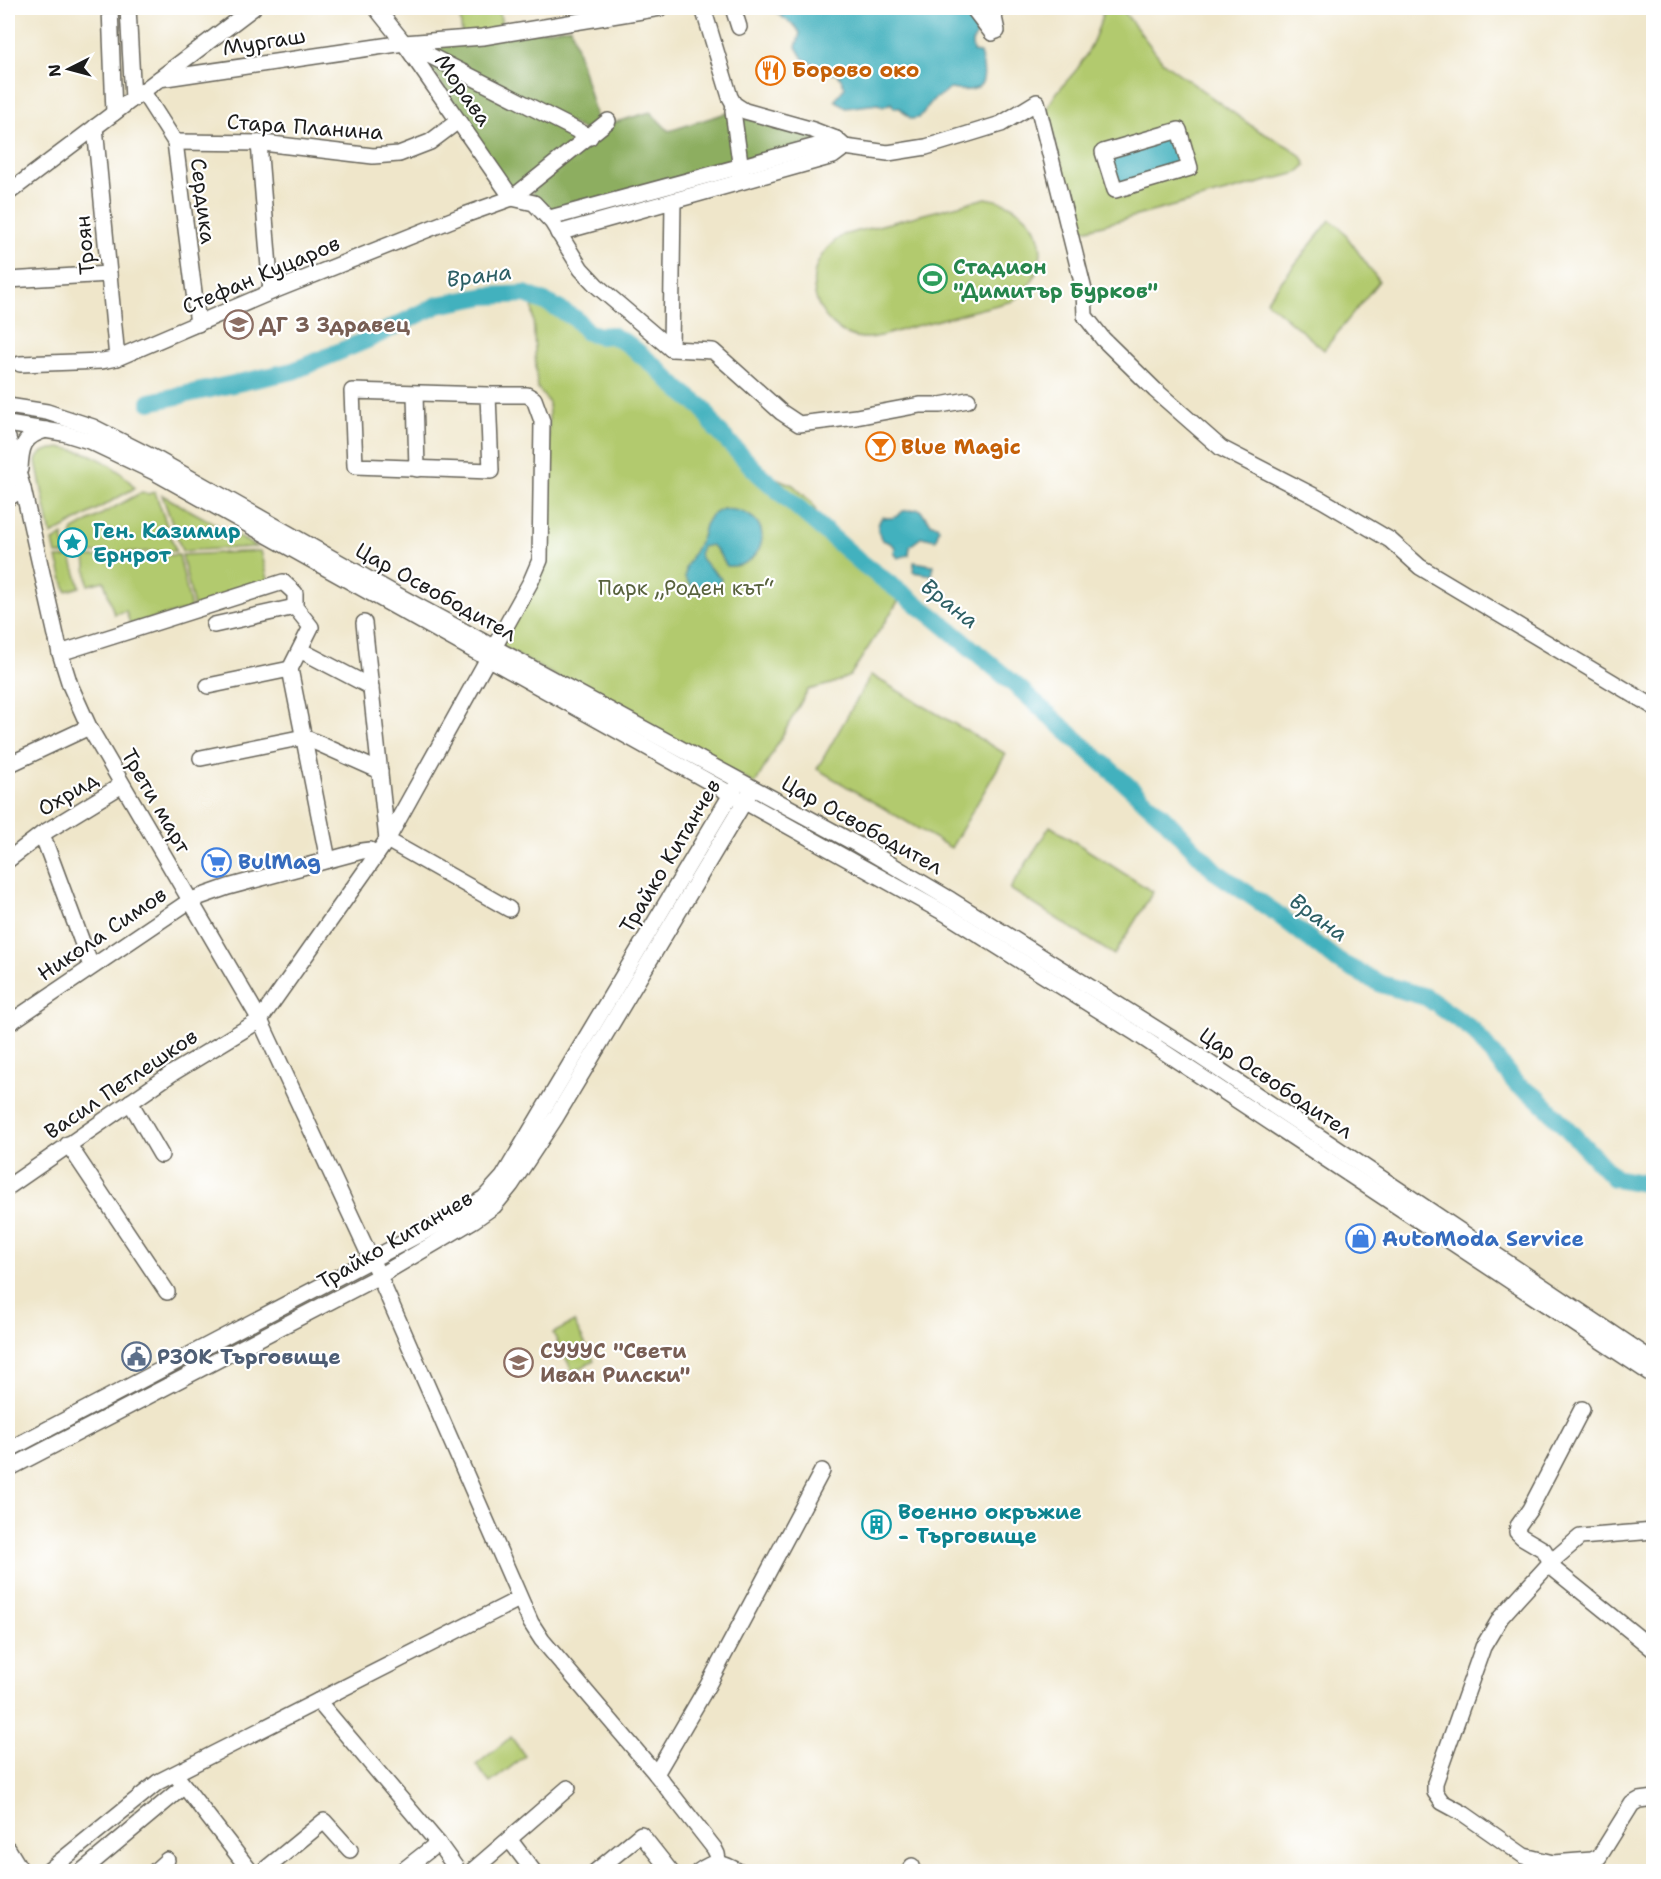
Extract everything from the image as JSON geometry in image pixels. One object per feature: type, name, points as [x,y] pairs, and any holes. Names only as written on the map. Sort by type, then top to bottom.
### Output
[{"type":"street","points":[[110,8],[114,113]]},
{"type":"street","points":[[128,8],[138,95]]},
{"type":"street","points":[[8,194],[253,8]]},
{"type":"street","name":"Морава","points":[[376,8],[404,43],[512,198]]},
{"type":"street","name":"Мургаш","points":[[159,79],[404,43],[483,38],[660,8]]},
{"type":"street","points":[[703,8],[734,104],[745,111],[813,130],[835,146]]},
{"type":"street","points":[[733,8],[739,27]]},
{"type":"street","points":[[973,8],[995,32],[992,8]]},
{"type":"street","points":[[404,43],[590,137]]},
{"type":"street","name":"Сердика","points":[[138,95],[175,142],[198,324]]},
{"type":"street","points":[[550,218],[739,167],[835,146],[888,153],[926,147],[1001,124],[1037,102],[1084,290],[1085,316],[1131,368],[1221,448],[1322,500],[1390,540],[1420,567],[1653,707]]},
{"type":"street","points":[[734,104],[732,111],[743,183]]},
{"type":"street","name":"Стара Планина","points":[[175,142],[259,143],[373,156],[399,154],[430,142],[458,121]]},
{"type":"street","name":"Стефан Куцаров","points":[[20,364],[102,361],[117,358],[271,292],[512,198],[608,121]]},
{"type":"street","name":"Троян","points":[[95,127],[117,358]]},
{"type":"street","points":[[1179,130],[1190,168],[1115,190],[1104,152],[1179,130]]},
{"type":"street","points":[[259,143],[271,292]]},
{"type":"street","points":[[558,233],[743,183],[835,146]]},
{"type":"street","points":[[671,349],[676,184]]},
{"type":"street","points":[[637,195],[641,210]]},
{"type":"street","points":[[512,198],[534,203],[550,218],[581,269],[596,285],[671,349],[713,351],[799,424],[968,400]]},
{"type":"street","points":[[574,212],[580,227]]},
{"type":"street","points":[[8,280],[109,274]]},
{"type":"street","points":[[260,1020],[387,840],[531,581],[540,560],[542,421],[534,399],[527,394],[415,394],[352,391],[355,466],[491,471],[488,395]]},
{"type":"street","points":[[415,394],[417,469]]},
{"type":"street","name":"Цар Освободител","points":[[8,406],[47,412],[93,427],[160,461],[491,653]]},
{"type":"street","name":"Цар Освободител","points":[[8,424],[46,430],[88,441],[154,472],[742,791],[946,914],[1137,1034],[1653,1376]]},
{"type":"street","points":[[8,498],[22,484],[23,446],[31,436],[46,430]]},
{"type":"street","name":"Трети март","points":[[8,438],[22,484],[60,653],[70,685],[89,728],[260,1020],[379,1276],[519,1599],[542,1640],[656,1774],[714,1848],[720,1867]]},
{"type":"street","points":[[60,653],[283,582],[296,593],[295,607],[311,627],[290,669],[328,860]]},
{"type":"street","points":[[214,625],[295,607]]},
{"type":"street","points":[[364,623],[387,840]]},
{"type":"street","points":[[300,650],[371,687]]},
{"type":"street","points":[[208,687],[290,669]]},
{"type":"street","points":[[8,765],[89,728]]},
{"type":"street","points":[[201,758],[304,737],[380,771]]},
{"type":"street","name":"Охрид","points":[[8,861],[42,834],[122,785]]},
{"type":"street","name":"Цар Освободител","points":[[742,791],[858,845],[951,900],[1187,1048],[1653,1361]]},
{"type":"street","name":"Трайко Китанчев","points":[[8,1450],[474,1206],[494,1189],[742,791]]},
{"type":"street","name":"Трайко Китанчев","points":[[8,1469],[379,1276],[494,1206],[511,1185],[556,1117],[742,791]]},
{"type":"street","points":[[42,834],[91,966]]},
{"type":"street","points":[[387,840],[509,909]]},
{"type":"street","name":"Никола Симов","points":[[8,1024],[191,900],[228,887],[362,851],[370,850],[377,854]]},
{"type":"street","name":"Васил Петлешков","points":[[8,1187],[171,1074],[260,1020]]},
{"type":"street","points":[[130,1102],[161,1155]]},
{"type":"street","points":[[68,1144],[167,1292]]},
{"type":"street","points":[[1582,1409],[1518,1526],[1517,1532],[1544,1550],[1555,1570],[1653,1650]]},
{"type":"street","points":[[656,1774],[708,1685],[822,1472]]},
{"type":"street","points":[[1653,1531],[1580,1537],[1551,1562],[1501,1617],[1483,1647],[1435,1783],[1437,1798],[1524,1856],[1553,1863],[1592,1860],[1599,1857],[1632,1804],[1639,1800],[1653,1798]]},
{"type":"street","points":[[46,1872],[158,1782],[519,1599]]},
{"type":"street","points":[[318,1701],[438,1843],[459,1872]]},
{"type":"street","points":[[175,1773],[251,1872]]},
{"type":"street","points":[[81,1872],[184,1786]]},
{"type":"street","points":[[471,1872],[568,1788]]},
{"type":"street","points":[[261,1872],[324,1821],[350,1850]]},
{"type":"street","points":[[595,1872],[641,1834],[671,1872]]},
{"type":"street","points":[[509,1839],[534,1872]]},
{"type":"street","points":[[401,1872],[438,1843]]},
{"type":"street","points":[[8,1849],[16,1869]]},
{"type":"street","points":[[154,1872],[167,1860]]},
{"type":"street","points":[[698,1872],[707,1865],[740,1872]]},
{"type":"green space","points":[[459,8],[499,8],[503,31],[462,34]]},
{"type":"green space","points":[[1104,8],[1121,8],[1163,62],[1256,129],[1289,147],[1302,157],[1306,165],[1297,173],[1080,231],[1047,111],[1056,94],[1086,55],[1097,32]]},
{"type":"green space","points":[[571,27],[598,124],[588,132],[419,47]]},
{"type":"green space","points":[[425,59],[581,137],[512,191]]},
{"type":"green space","points":[[650,112],[669,131],[726,113],[813,136],[816,141],[557,213],[534,197],[532,193],[535,189],[609,124]]},
{"type":"green space","points":[[986,198],[1006,204],[1022,213],[1033,225],[1039,239],[1041,255],[1037,271],[1028,287],[1013,301],[870,338],[849,335],[832,324],[825,316],[816,298],[815,272],[821,257],[836,240],[843,235]]},
{"type":"green space","points":[[1330,220],[1340,227],[1379,281],[1324,350],[1266,301]]},
{"type":"green space","name":"Парк „Роден кът“","points":[[532,298],[632,350],[664,374],[701,412],[727,450],[771,476],[793,485],[812,503],[822,524],[901,597],[850,676],[808,690],[755,784],[498,645],[547,564],[549,403],[537,387]]},
{"type":"green space","points":[[63,448],[84,452],[112,466],[135,488],[51,535],[36,461],[43,452]]},
{"type":"green space","points":[[142,492],[148,494],[155,492],[176,551],[85,553],[75,549],[71,536],[73,530]]},
{"type":"green space","points":[[162,495],[257,547],[182,551]]},
{"type":"green space","points":[[63,535],[68,554],[56,554],[53,541]]},
{"type":"green space","points":[[261,551],[269,583],[194,608],[182,555]]},
{"type":"green space","points":[[179,555],[191,609],[130,624],[126,611],[114,614],[104,581],[88,585],[85,557]]},
{"type":"green space","points":[[71,557],[80,587],[66,591],[57,558]]},
{"type":"green space","points":[[871,675],[1006,754],[951,848],[817,769]]},
{"type":"green space","points":[[1050,826],[1153,892],[1114,955],[1010,889]]},
{"type":"green space","points":[[574,1322],[594,1361],[573,1372],[553,1333]]},
{"type":"green space","points":[[511,1737],[525,1756],[490,1783],[476,1765]]},
{"type":"water","points":[[781,8],[957,8],[955,10],[960,15],[973,20],[977,35],[972,43],[973,52],[980,53],[983,63],[983,79],[981,84],[970,90],[950,89],[933,100],[919,118],[911,119],[900,108],[894,108],[891,103],[883,107],[878,104],[846,108],[835,100],[845,87],[838,74],[824,71],[803,59],[796,47],[800,33],[796,27],[778,14]]},
{"type":"water","points":[[1178,132],[1188,166],[1116,188],[1106,154]]},
{"type":"water","points":[[723,509],[742,512],[754,519],[760,529],[762,539],[758,550],[751,559],[740,565],[727,566],[711,545],[702,547],[699,554],[701,558],[721,579],[719,586],[710,591],[693,588],[685,578],[686,567],[711,515]]},
{"type":"water","points":[[919,509],[932,524],[937,525],[939,529],[936,540],[922,537],[910,546],[909,555],[898,558],[894,553],[895,547],[882,540],[878,531],[879,523],[882,517],[894,517],[903,511]]},
{"type":"water","points":[[914,562],[934,565],[932,575],[913,572]]},
{"type":"waterway","name":"Врана","points":[[150,402],[293,371],[367,340],[438,305],[485,296],[525,294],[550,304],[576,319],[587,332],[600,336],[611,335],[628,344],[703,408],[716,429],[759,474],[863,564],[934,617],[1020,689],[1163,817],[1216,872],[1276,913],[1339,962],[1381,984],[1426,997],[1473,1030],[1517,1085],[1538,1098],[1614,1178],[1654,1185]]},
{"type":"place","name":"Борово око","points":[[771,70]]},
{"type":"place","name":"Стадион \"Димитър Бурков\"","points":[[932,279]]},
{"type":"place","name":"ДГ 3 Здравец","points":[[238,325]]},
{"type":"place","name":"Blue Magic","points":[[880,447]]},
{"type":"place","name":"Ген. Казимир Ернрот","points":[[72,543]]},
{"type":"place","name":"BulMag","points":[[217,862]]},
{"type":"place","name":"AutoModa Service","points":[[1361,1239]]},
{"type":"place","name":"РЗОК Търговище","points":[[136,1357]]},
{"type":"place","name":"СУУУС \"Свети Иван Рилски\"","points":[[519,1363]]},
{"type":"place","name":"Военно окръжие - Търговище","points":[[877,1524]]}]
